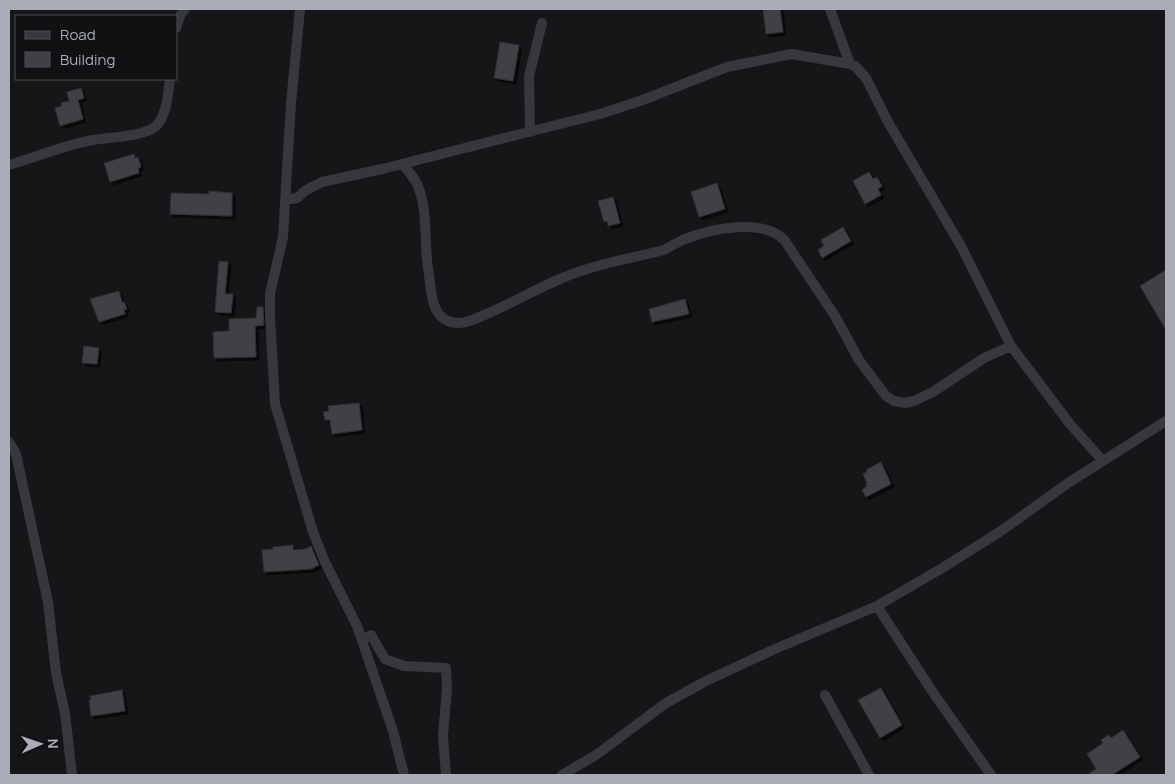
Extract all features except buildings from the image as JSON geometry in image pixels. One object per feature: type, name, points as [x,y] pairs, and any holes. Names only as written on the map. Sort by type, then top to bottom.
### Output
[{"type":"street","points":[[178,22],[185,9]]},
{"type":"street","points":[[300,9],[291,104],[283,237],[270,294],[275,404],[318,546],[345,599],[362,640],[393,731],[404,775]]},
{"type":"street","points":[[830,9],[850,64]]},
{"type":"street","points":[[530,132],[529,76],[542,23]]},
{"type":"street","points":[[285,200],[297,198],[306,190],[322,182],[530,132],[640,101],[727,67],[792,54],[850,64],[855,66],[866,78],[888,122],[961,246],[1011,346],[1070,424],[1102,460]]},
{"type":"street","points":[[9,164],[79,143],[147,131],[156,126],[162,116],[166,107],[170,80]]},
{"type":"street","points":[[402,164],[419,189],[423,203],[427,263],[437,313],[452,323],[461,324],[470,321],[566,276],[664,250],[692,236],[720,230],[752,227],[770,231],[785,241],[835,316],[859,360],[886,396],[894,401],[905,403],[927,395],[984,358],[1011,346]]},
{"type":"street","points":[[562,775],[596,755],[666,703],[775,649],[877,606],[944,567],[1001,531],[1102,460],[1166,421]]},
{"type":"street","points":[[9,442],[16,454],[48,602],[56,672],[65,713],[72,775]]},
{"type":"street","points":[[877,606],[932,691],[991,775]]},
{"type":"street","points":[[362,640],[371,635],[385,659],[404,666],[446,668],[447,689],[442,735],[446,775]]},
{"type":"street","points":[[825,694],[870,775]]}]
